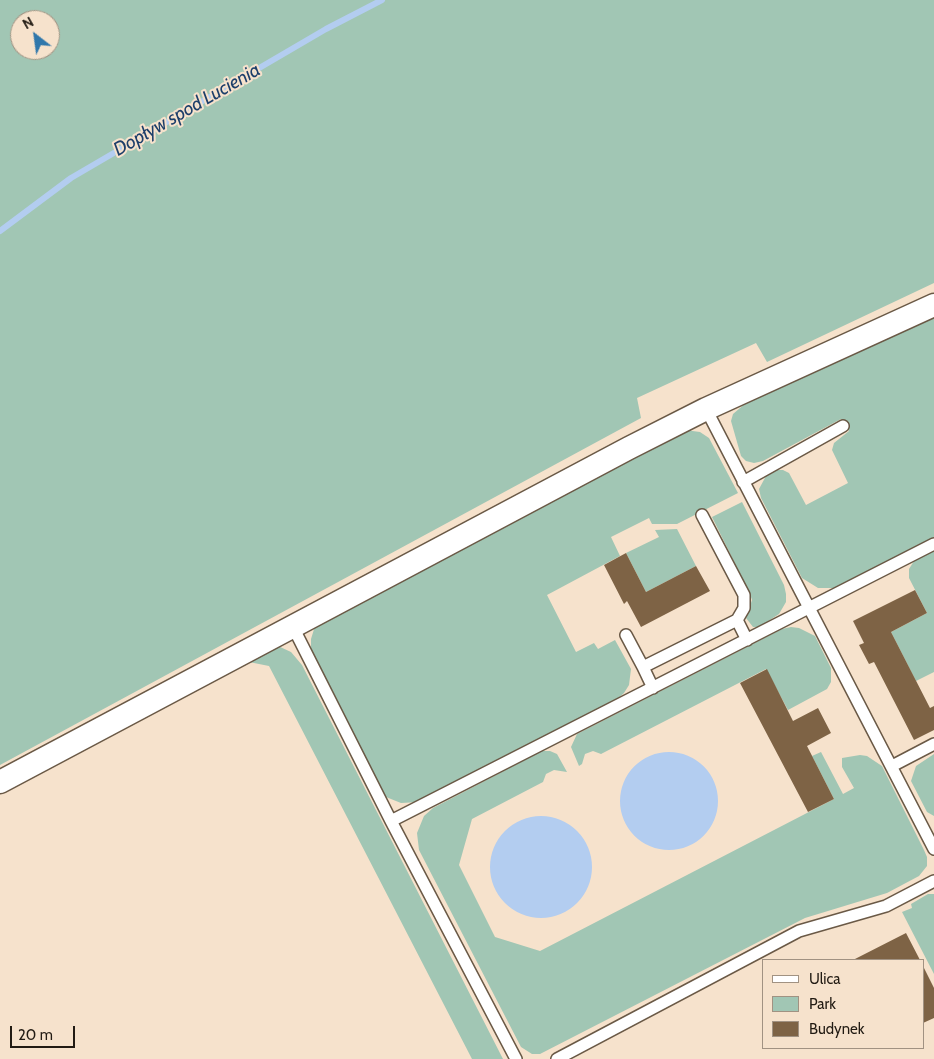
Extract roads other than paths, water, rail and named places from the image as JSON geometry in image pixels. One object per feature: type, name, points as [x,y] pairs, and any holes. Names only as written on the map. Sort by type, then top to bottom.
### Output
[{"type":"street","points":[[0,782],[706,409],[934,306]]},
{"type":"lane","points":[[706,409],[807,608],[931,835],[934,849]]},
{"type":"lane","points":[[742,482],[843,426]]},
{"type":"lane","points":[[643,667],[737,620],[744,608],[744,595],[702,516]]},
{"type":"lane","points":[[391,821],[934,544]]},
{"type":"lane","points":[[737,620],[747,640]]},
{"type":"lane","points":[[293,627],[391,821],[516,1059]]},
{"type":"lane","points":[[626,635],[653,688]]},
{"type":"lane","points":[[892,766],[934,744]]},
{"type":"lane","points":[[557,1059],[799,931],[886,906],[934,881]]},
{"type":"water","points":[[669,752],[688,755],[704,766],[715,782],[718,801],[715,820],[704,836],[688,847],[669,850],[650,847],[634,836],[623,820],[620,801],[623,782],[634,766],[650,755]]},
{"type":"water","points":[[541,816],[560,820],[577,831],[588,848],[592,867],[588,886],[577,903],[560,914],[541,918],[522,914],[505,903],[494,886],[490,867],[494,848],[505,831],[522,820]]},
{"type":"waterway","name":"Dopływ spod Lucienia","points":[[0,231],[71,178],[326,29],[382,0]]}]
